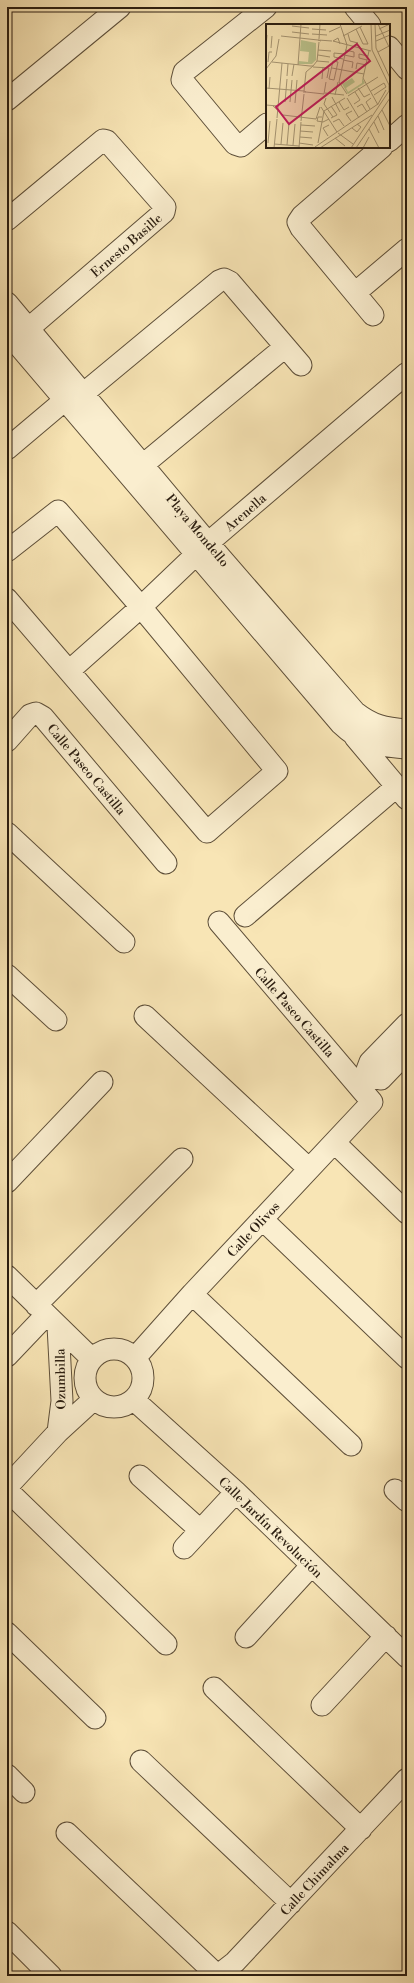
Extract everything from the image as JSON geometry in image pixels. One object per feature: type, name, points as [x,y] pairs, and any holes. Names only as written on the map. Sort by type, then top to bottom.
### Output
[{"type":"street","points":[[7,100],[120,7]]},
{"type":"street","points":[[266,7],[184,72],[182,80],[236,144],[241,146],[266,125]]},
{"type":"street","points":[[355,7],[369,24]]},
{"type":"street","points":[[390,48],[407,69]]},
{"type":"street","points":[[390,140],[407,125]]},
{"type":"street","name":"Ernesto Basille","points":[[7,220],[103,140],[107,141],[165,207],[164,212],[28,329]]},
{"type":"street","points":[[373,315],[301,228],[298,222],[302,216],[381,148]]},
{"type":"street","points":[[355,293],[407,249]]},
{"type":"street","points":[[7,449],[213,286],[224,279],[230,282],[301,365]]},
{"type":"street","name":"Playa Mondello","points":[[7,303],[28,329],[74,396],[202,549],[341,724],[355,737],[372,745],[407,748]]},
{"type":"street","name":"Playa Mondello","points":[[7,332],[144,464],[202,549],[355,712],[367,721],[382,728],[407,730]]},
{"type":"street","points":[[144,464],[285,347]]},
{"type":"street","name":"Arenella","points":[[69,671],[141,607],[202,549],[407,373]]},
{"type":"street","points":[[7,551],[58,511],[141,607],[277,771],[208,832],[7,599]]},
{"type":"street","name":"Calle Paseo Castilla","points":[[7,741],[30,715],[36,713],[44,717],[166,863]]},
{"type":"street","points":[[245,916],[402,793],[355,737]]},
{"type":"street","points":[[7,833],[124,942]]},
{"type":"street","name":"Calle Paseo Castilla","points":[[219,922],[372,1102]]},
{"type":"street","points":[[7,975],[56,1020]]},
{"type":"street","points":[[145,1016],[309,1169]]},
{"type":"street","points":[[407,1024],[370,1062],[367,1070],[372,1077],[381,1079],[407,1052]]},
{"type":"street","points":[[7,1182],[102,1082]]},
{"type":"street","name":"Calle Olivos","points":[[135,1358],[192,1294],[372,1102]]},
{"type":"street","points":[[335,1143],[407,1213]]},
{"type":"street","points":[[7,1356],[46,1315],[182,1159]]},
{"type":"street","points":[[262,1219],[407,1358]]},
{"type":"street","points":[[7,1276],[92,1359]]},
{"type":"street","points":[[192,1294],[351,1445]]},
{"type":"street","name":"Ozumbilla","points":[[46,1315],[62,1401],[58,1432]]},
{"type":"street","points":[[105,1350],[121,1350],[135,1358],[142,1371],[142,1386],[134,1400],[121,1406],[106,1406],[94,1399],[86,1387],[85,1372],[92,1359],[105,1350]]},
{"type":"street","points":[[94,1399],[58,1432],[7,1489],[166,1644]]},
{"type":"street","name":"Calle Jardín Revolución","points":[[134,1400],[236,1492],[311,1566],[407,1656]]},
{"type":"street","points":[[140,1476],[200,1530]]},
{"type":"street","points":[[184,1548],[236,1492]]},
{"type":"street","points":[[246,1637],[311,1566]]},
{"type":"street","points":[[7,1634],[95,1718]]},
{"type":"street","points":[[322,1705],[386,1636]]},
{"type":"street","points":[[214,1688],[362,1829]]},
{"type":"street","points":[[141,1761],[291,1903]]},
{"type":"street","points":[[7,1775],[24,1792]]},
{"type":"street","name":"Calle Chimalma","points":[[217,1976],[235,1962],[362,1829],[407,1779]]},
{"type":"street","points":[[67,1833],[217,1976]]},
{"type":"street","points":[[11,1942],[51,1976]]}]
